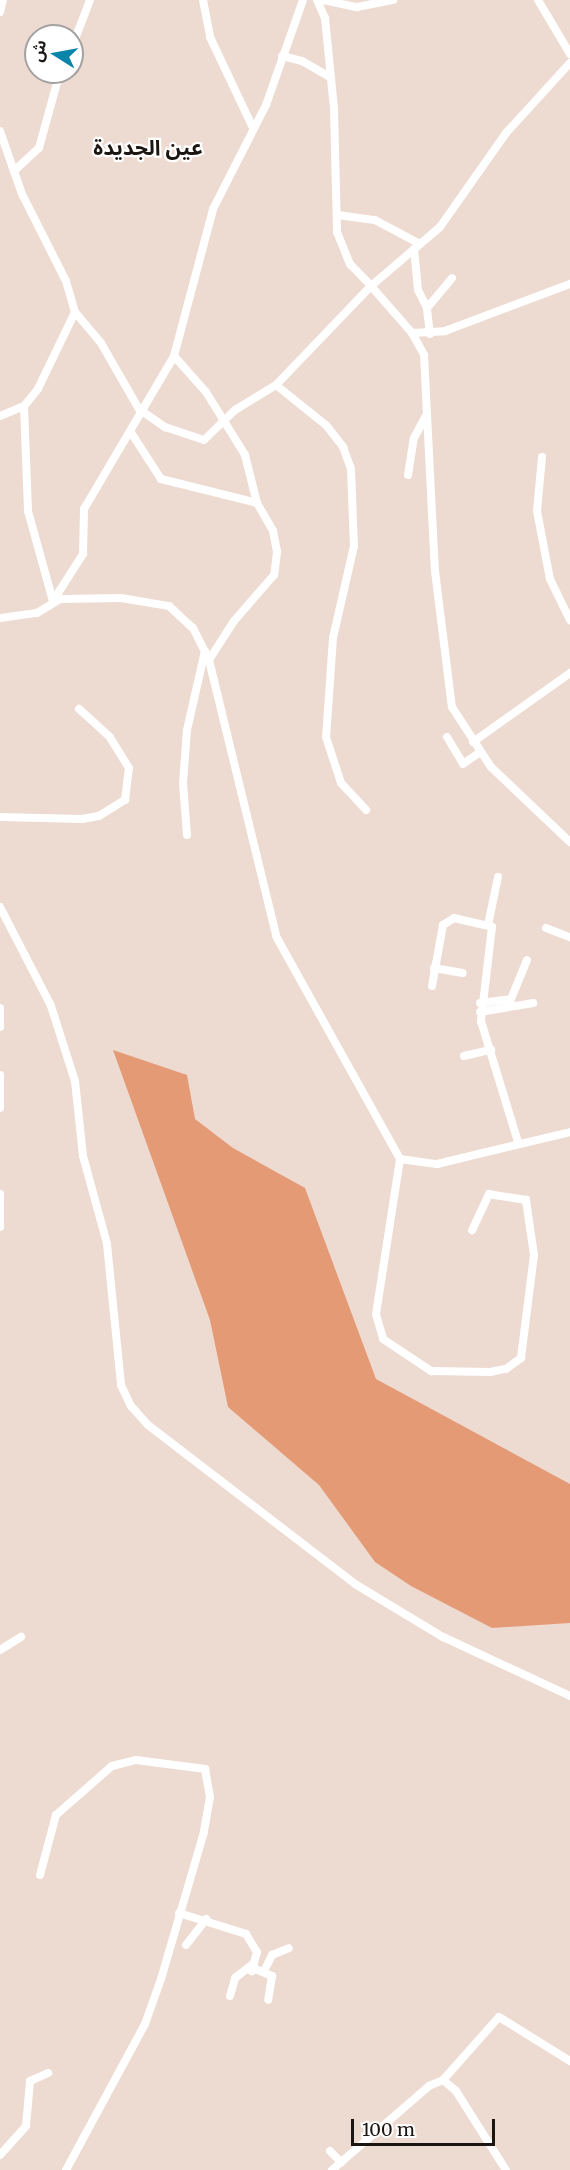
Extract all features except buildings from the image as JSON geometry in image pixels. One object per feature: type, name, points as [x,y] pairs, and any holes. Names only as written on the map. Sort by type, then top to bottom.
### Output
[{"type":"street","points":[[0,12],[3,0]]},
{"type":"street","points":[[81,24],[90,0]]},
{"type":"street","points":[[203,0],[210,37],[252,126]]},
{"type":"street","points":[[0,618],[37,613],[53,601],[83,554],[84,509],[174,356],[213,209],[252,126],[266,105],[303,0]]},
{"type":"street","points":[[317,0],[325,18],[342,246],[359,277],[371,286],[412,333],[424,355],[435,571],[452,708],[480,752],[518,795],[570,842]]},
{"type":"street","points":[[323,0],[357,7],[393,0]]},
{"type":"street","points":[[538,0],[570,54]]},
{"type":"street","points":[[282,56],[302,61],[328,76]]},
{"type":"street","points":[[0,131],[14,171],[66,281],[75,312],[142,411],[165,428],[197,440],[209,437],[223,423],[276,385],[371,286],[440,227],[506,133],[570,63]]},
{"type":"street","points":[[14,171],[39,148],[57,84]]},
{"type":"street","points":[[338,215],[375,220],[417,247]]},
{"type":"street","points":[[417,247],[418,290],[427,308],[430,334]]},
{"type":"street","points":[[427,308],[452,278]]},
{"type":"street","points":[[412,333],[430,334],[570,284]]},
{"type":"street","points":[[0,416],[24,406],[42,382],[75,312]]},
{"type":"street","points":[[174,356],[206,392],[223,423],[245,455],[257,503],[273,531],[274,575],[234,621],[209,660]]},
{"type":"street","points":[[276,385],[326,425],[343,447],[351,469],[354,546],[333,638],[326,737],[341,783],[366,810]]},
{"type":"street","points":[[24,406],[28,511],[53,601]]},
{"type":"street","points":[[408,475],[414,438],[426,415]]},
{"type":"street","points":[[130,431],[161,479],[257,503]]},
{"type":"street","points":[[542,457],[537,511],[550,579],[570,620]]},
{"type":"street","points":[[53,601],[121,597],[169,606],[183,616],[205,651],[277,938],[400,1159],[376,1314],[383,1339],[431,1371],[490,1372],[506,1369],[521,1358],[534,1255],[526,1200],[489,1194],[472,1230]]},
{"type":"street","points":[[187,835],[183,783],[187,730],[205,651]]},
{"type":"street","points":[[473,742],[570,673]]},
{"type":"street","points":[[0,817],[82,819],[99,816],[125,800],[129,768],[110,737],[79,709]]},
{"type":"street","points":[[447,737],[463,764],[480,752]]},
{"type":"street","points":[[488,925],[498,877]]},
{"type":"street","points":[[0,907],[51,1006],[75,1081],[83,1156],[107,1244],[122,1385],[131,1406],[148,1425],[355,1584],[443,1638],[570,1696]]},
{"type":"street","points":[[432,986],[443,925],[454,918],[488,925],[495,932],[480,1008],[518,1142]]},
{"type":"street","points":[[546,928],[570,937]]},
{"type":"street","points":[[480,1008],[511,999],[527,960]]},
{"type":"street","points":[[434,968],[463,973]]},
{"type":"street","points":[[480,1008],[533,1003]]},
{"type":"street","points":[[0,1008],[0,1027]]},
{"type":"street","points":[[465,1056],[491,1050]]},
{"type":"street","points":[[0,1075],[0,1108]]},
{"type":"street","points":[[400,1159],[437,1164],[518,1142],[570,1132]]},
{"type":"street","points":[[0,1194],[0,1227]]},
{"type":"street","points":[[0,1650],[21,1637]]},
{"type":"street","points":[[40,1875],[56,1815],[112,1766],[136,1760],[199,1765],[208,1776],[210,1797],[179,1913],[145,2024],[66,2170]]},
{"type":"street","points":[[179,1913],[206,1919],[246,1934],[257,1952],[253,1967],[235,1978],[230,1996]]},
{"type":"street","points":[[186,1945],[206,1919]]},
{"type":"street","points":[[264,1971],[272,1955],[288,1948]]},
{"type":"street","points":[[253,1967],[272,1976],[268,2000]]},
{"type":"street","points":[[332,2170],[429,2086],[443,2080],[499,2017],[570,2061]]},
{"type":"street","points":[[0,2155],[26,2126],[30,2080],[48,2073]]},
{"type":"street","points":[[443,2080],[456,2091],[506,2170]]},
{"type":"street","points":[[330,2151],[341,2162]]},
{"type":"shaded area","points":[[113,1050],[187,1075],[195,1119],[233,1148],[305,1188],[376,1379],[570,1484],[570,1623],[492,1628],[411,1586],[375,1562],[319,1485],[228,1407],[210,1320]]},
{"type":"district","name":"عين الجديدة","points":[[148,148]]}]
